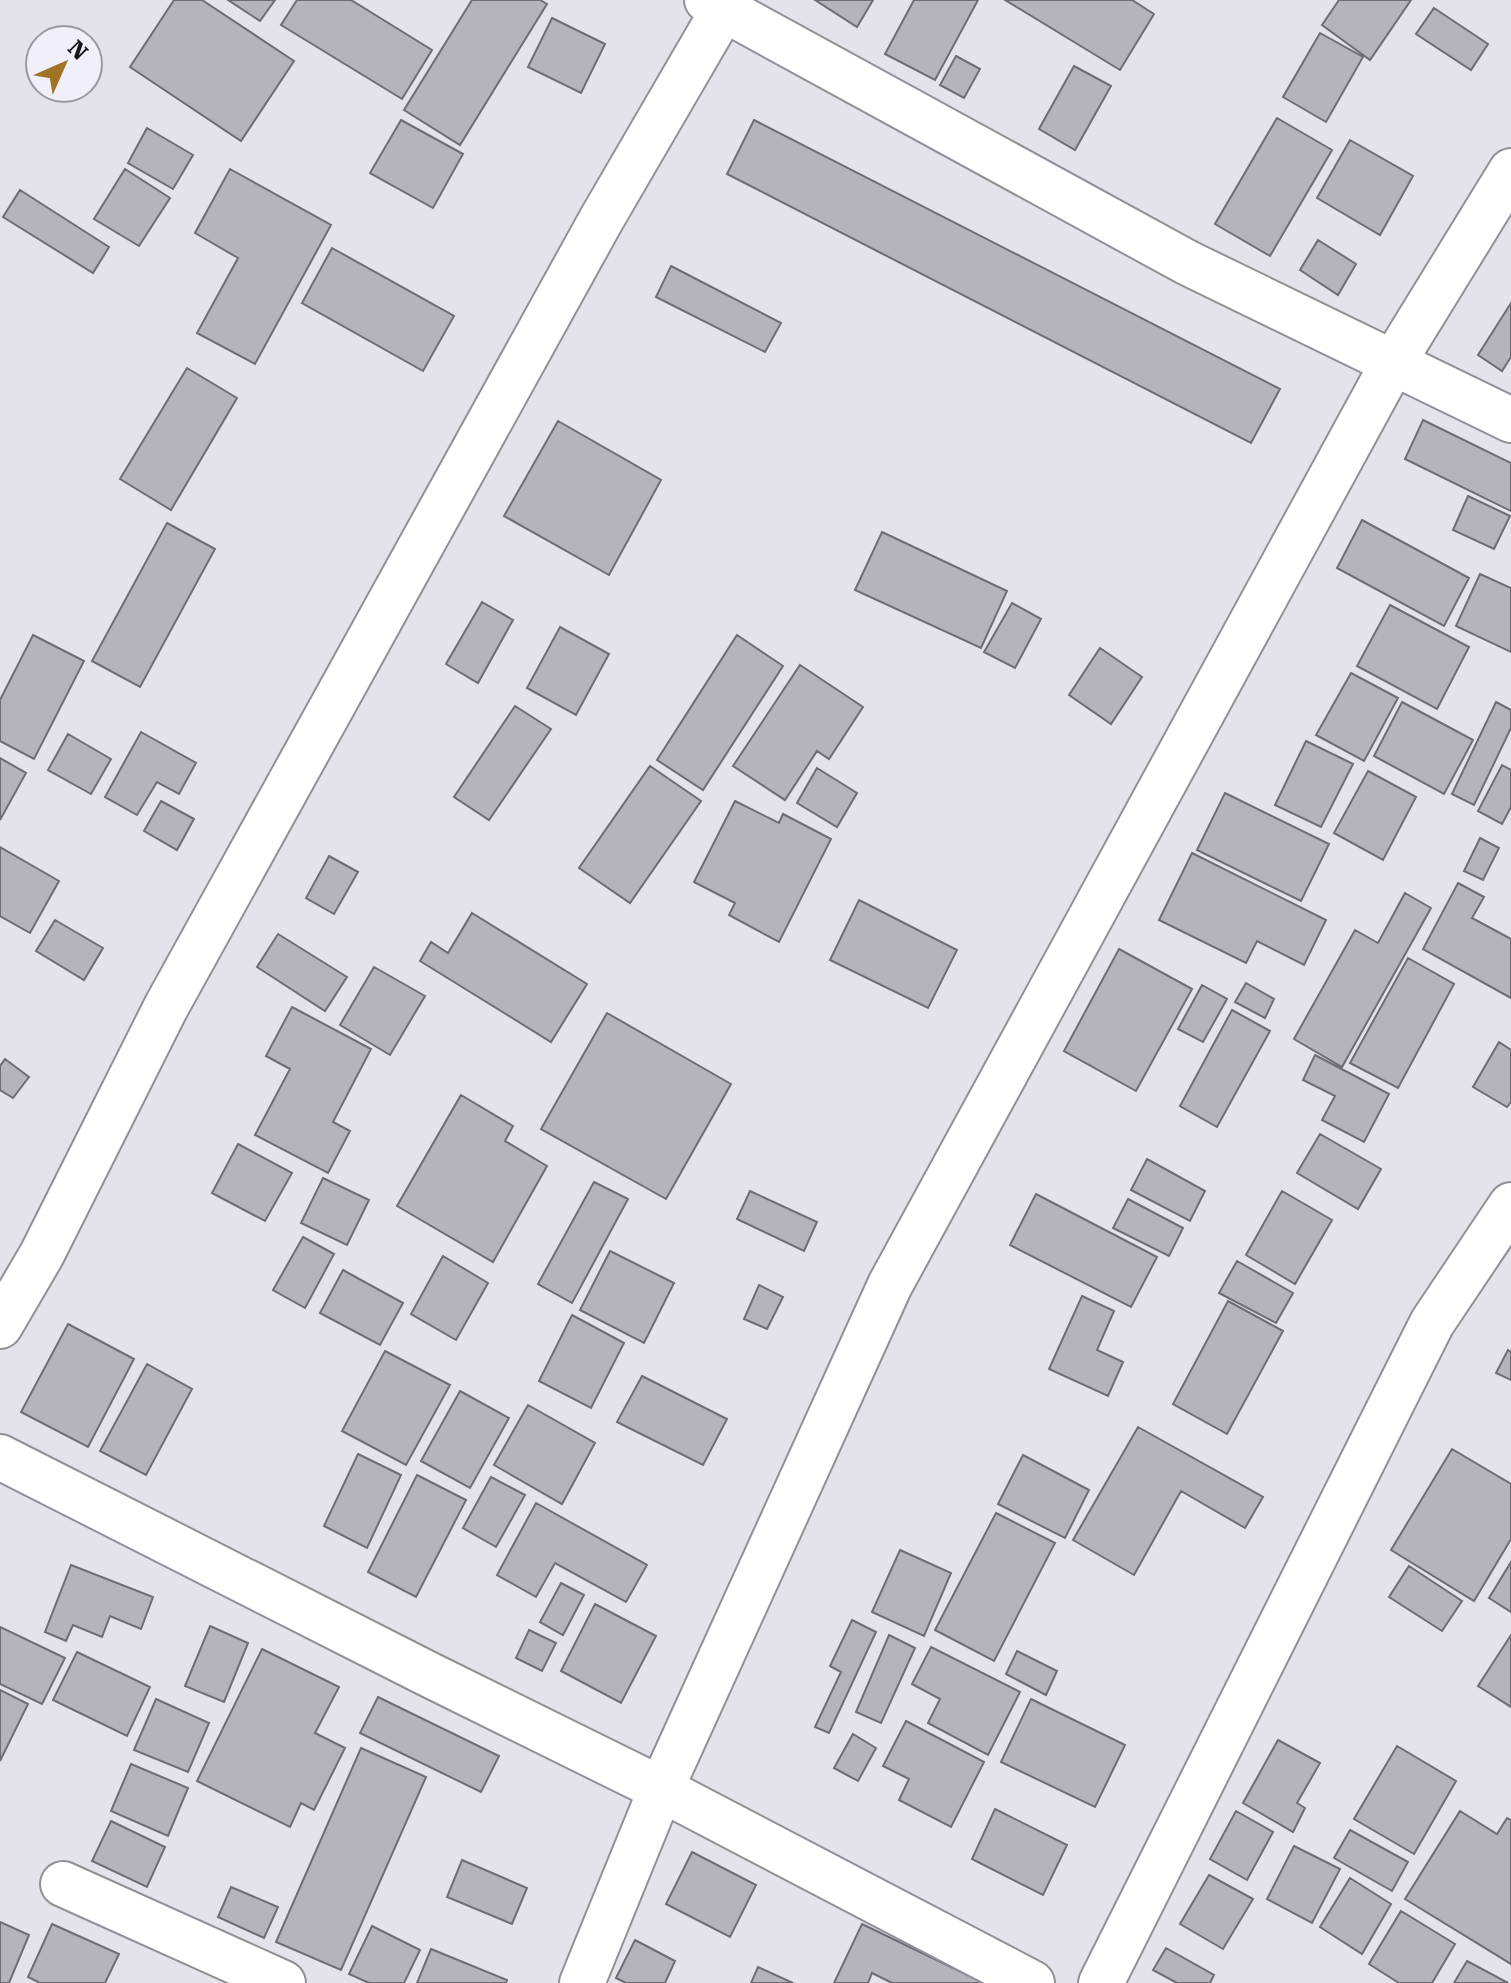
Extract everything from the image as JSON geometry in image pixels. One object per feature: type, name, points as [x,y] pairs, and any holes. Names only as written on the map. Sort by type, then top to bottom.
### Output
[{"type":"street","points":[[0,1326],[42,1254],[166,1007],[720,3],[1188,263],[1511,420]]},
{"type":"street","points":[[582,1983],[661,1789],[890,1285],[1393,363],[1511,171]]},
{"type":"street","points":[[1101,1983],[1432,1323],[1511,1205]]},
{"type":"street","points":[[0,1457],[661,1789],[1032,1983]]},
{"type":"street","points":[[63,1884],[283,1983]]},
{"type":"building","points":[[174,0],[202,0],[294,61],[241,141],[130,67]]},
{"type":"building","points":[[228,0],[275,0],[260,21]]},
{"type":"building","points":[[297,0],[351,0],[432,50],[402,99],[281,25]]},
{"type":"building","points":[[472,0],[540,0],[547,4],[460,145],[404,110]]},
{"type":"building","points":[[815,0],[873,0],[857,27]]},
{"type":"building","points":[[914,0],[978,0],[935,80],[885,54]]},
{"type":"building","points":[[1005,0],[1132,0],[1154,14],[1120,70]]},
{"type":"building","points":[[1339,0],[1411,0],[1370,60],[1322,25]]},
{"type":"building","points":[[1434,8],[1488,44],[1471,70],[1416,34]]},
{"type":"building","points":[[552,18],[605,44],[581,93],[528,67]]},
{"type":"building","points":[[1320,33],[1363,57],[1326,122],[1283,97]]},
{"type":"building","points":[[956,56],[980,69],[964,98],[940,85]]},
{"type":"building","points":[[1074,66],[1111,86],[1075,150],[1039,129]]},
{"type":"building","points":[[1277,118],[1332,150],[1270,256],[1215,224]]},
{"type":"building","points":[[401,120],[463,154],[433,208],[370,173]]},
{"type":"building","points":[[754,120],[1280,389],[1251,443],[727,174]]},
{"type":"building","points":[[147,128],[193,155],[173,189],[128,163]]},
{"type":"building","points":[[1350,140],[1413,176],[1380,235],[1317,198]]},
{"type":"building","points":[[125,169],[170,198],[139,246],[94,219]]},
{"type":"building","points":[[230,169],[331,225],[255,364],[197,333],[238,258],[195,233]]},
{"type":"building","points":[[20,190],[109,247],[93,273],[3,217]]},
{"type":"building","points":[[1318,240],[1356,264],[1338,295],[1300,270]]},
{"type":"building","points":[[332,248],[454,316],[423,371],[302,303]]},
{"type":"building","points":[[671,266],[781,323],[765,352],[656,297]]},
{"type":"building","points":[[1511,303],[1511,357],[1502,371],[1478,355]]},
{"type":"building","points":[[187,368],[237,398],[171,510],[120,479]]},
{"type":"building","points":[[1423,420],[1511,463],[1511,511],[1405,459]]},
{"type":"building","points":[[558,421],[661,480],[609,575],[504,516]]},
{"type":"building","points":[[1468,496],[1510,516],[1494,549],[1453,530]]},
{"type":"building","points":[[1362,520],[1469,578],[1444,626],[1337,568]]},
{"type":"building","points":[[167,523],[215,549],[140,687],[92,661]]},
{"type":"building","points":[[882,532],[1007,591],[981,648],[855,590]]},
{"type":"building","points":[[1480,574],[1511,588],[1511,652],[1456,626]]},
{"type":"building","points":[[482,602],[513,620],[478,683],[446,664]]},
{"type":"building","points":[[1012,603],[1041,619],[1015,668],[984,652]]},
{"type":"building","points":[[1390,605],[1469,647],[1437,709],[1357,666]]},
{"type":"building","points":[[560,627],[609,654],[576,715],[527,688]]},
{"type":"building","points":[[33,635],[84,661],[34,759],[0,741],[0,700]]},
{"type":"building","points":[[737,635],[783,666],[703,790],[657,760]]},
{"type":"building","points":[[1100,648],[1142,677],[1111,724],[1069,695]]},
{"type":"building","points":[[800,665],[863,707],[829,759],[817,751],[785,800],[733,766]]},
{"type":"building","points":[[1351,673],[1398,698],[1364,761],[1316,735]]},
{"type":"building","points":[[1402,702],[1473,740],[1444,794],[1374,756]]},
{"type":"building","points":[[1496,702],[1511,710],[1511,728],[1474,805],[1452,794]]},
{"type":"building","points":[[515,706],[551,729],[489,820],[454,797]]},
{"type":"building","points":[[141,732],[196,763],[179,794],[157,782],[137,815],[105,797]]},
{"type":"building","points":[[68,734],[111,759],[91,794],[48,770]]},
{"type":"building","points":[[1306,741],[1353,764],[1321,827],[1275,805]]},
{"type":"building","points":[[0,758],[26,773],[0,820]]},
{"type":"building","points":[[1502,765],[1511,770],[1511,807],[1502,824],[1478,811]]},
{"type":"building","points":[[650,766],[701,801],[630,903],[579,868]]},
{"type":"building","points":[[817,768],[857,793],[837,827],[797,803]]},
{"type":"building","points":[[1368,771],[1416,797],[1383,860],[1334,833]]},
{"type":"building","points":[[1225,793],[1329,844],[1301,901],[1197,850]]},
{"type":"building","points":[[161,801],[194,819],[177,850],[144,831]]},
{"type":"building","points":[[735,801],[779,823],[783,814],[831,839],[779,942],[729,915],[735,903],[694,882]]},
{"type":"building","points":[[1480,838],[1499,848],[1483,880],[1464,871]]},
{"type":"building","points":[[0,847],[59,881],[30,933],[0,916]]},
{"type":"building","points":[[1192,853],[1326,920],[1304,965],[1257,941],[1246,963],[1159,920]]},
{"type":"building","points":[[329,856],[358,872],[334,914],[306,898]]},
{"type":"building","points":[[1458,883],[1484,897],[1472,918],[1511,939],[1511,998],[1423,949]]},
{"type":"building","points":[[1405,893],[1431,908],[1342,1067],[1294,1039],[1355,930],[1378,943]]},
{"type":"building","points":[[859,900],[957,950],[928,1008],[830,960]]},
{"type":"building","points":[[472,913],[587,984],[551,1042],[420,961],[431,942],[448,953]]},
{"type":"building","points":[[55,920],[103,948],[84,980],[36,951]]},
{"type":"building","points":[[278,934],[347,977],[325,1011],[257,967]]},
{"type":"building","points":[[1119,949],[1192,989],[1136,1091],[1064,1051]]},
{"type":"building","points":[[1408,958],[1454,984],[1398,1088],[1350,1063]]},
{"type":"building","points":[[374,967],[425,996],[390,1055],[340,1025]]},
{"type":"building","points":[[1246,983],[1274,999],[1265,1018],[1235,1002]]},
{"type":"building","points":[[1202,985],[1227,999],[1203,1042],[1178,1029]]},
{"type":"building","points":[[292,1007],[371,1049],[333,1122],[350,1131],[328,1173],[255,1135],[290,1069],[266,1056]]},
{"type":"building","points":[[1232,1010],[1270,1031],[1217,1127],[1180,1106]]},
{"type":"building","points":[[607,1013],[731,1084],[666,1199],[541,1129]]},
{"type":"building","points":[[1499,1042],[1511,1050],[1511,1102],[1507,1107],[1473,1087]]},
{"type":"building","points":[[1315,1055],[1389,1094],[1364,1142],[1322,1120],[1335,1096],[1303,1080]]},
{"type":"building","points":[[5,1059],[29,1077],[13,1098],[0,1090],[0,1066]]},
{"type":"building","points":[[461,1095],[513,1126],[505,1141],[547,1166],[493,1262],[397,1206]]},
{"type":"building","points":[[1320,1134],[1381,1169],[1358,1209],[1297,1173]]},
{"type":"building","points":[[238,1144],[292,1173],[265,1221],[212,1193]]},
{"type":"building","points":[[1147,1159],[1205,1191],[1190,1221],[1131,1190]]},
{"type":"building","points":[[323,1178],[369,1200],[347,1245],[301,1223]]},
{"type":"building","points":[[594,1182],[628,1199],[572,1303],[538,1284]]},
{"type":"building","points":[[750,1191],[817,1222],[804,1251],[737,1219]]},
{"type":"building","points":[[1282,1191],[1332,1220],[1295,1284],[1246,1255]]},
{"type":"building","points":[[1036,1194],[1157,1257],[1131,1307],[1010,1245]]},
{"type":"building","points":[[1128,1199],[1183,1228],[1169,1256],[1113,1228]]},
{"type":"building","points":[[303,1237],[334,1254],[305,1308],[273,1290]]},
{"type":"building","points":[[610,1251],[674,1283],[644,1343],[580,1310]]},
{"type":"building","points":[[443,1256],[488,1283],[456,1340],[411,1314]]},
{"type":"building","points":[[1237,1261],[1293,1293],[1276,1323],[1219,1293]]},
{"type":"building","points":[[343,1270],[403,1303],[380,1345],[320,1313]]},
{"type":"building","points":[[759,1285],[783,1297],[767,1329],[744,1319]]},
{"type":"building","points":[[1082,1296],[1114,1311],[1097,1350],[1123,1362],[1108,1396],[1049,1369]]},
{"type":"building","points":[[1228,1301],[1283,1331],[1227,1434],[1173,1404]]},
{"type":"building","points":[[572,1315],[624,1343],[591,1408],[539,1381]]},
{"type":"building","points":[[68,1324],[134,1359],[88,1447],[21,1412]]},
{"type":"building","points":[[1508,1350],[1511,1352],[1511,1380],[1496,1373]]},
{"type":"building","points":[[385,1351],[450,1385],[406,1465],[342,1431]]},
{"type":"building","points":[[147,1364],[192,1389],[146,1475],[100,1451]]},
{"type":"building","points":[[642,1376],[727,1419],[703,1465],[617,1422]]},
{"type":"building","points":[[460,1391],[509,1418],[470,1488],[421,1461]]},
{"type":"building","points":[[528,1405],[595,1443],[562,1504],[494,1465]]},
{"type":"building","points":[[1138,1427],[1263,1497],[1245,1528],[1181,1491],[1134,1575],[1073,1540]]},
{"type":"building","points":[[1452,1449],[1511,1484],[1511,1539],[1474,1601],[1391,1550]]},
{"type":"building","points":[[358,1454],[401,1475],[367,1548],[324,1526]]},
{"type":"building","points":[[1023,1455],[1089,1490],[1065,1538],[998,1504]]},
{"type":"building","points":[[417,1475],[466,1500],[416,1597],[368,1572]]},
{"type":"building","points":[[491,1477],[525,1495],[496,1547],[463,1528]]},
{"type":"building","points":[[536,1503],[647,1565],[626,1602],[555,1563],[536,1597],[497,1575]]},
{"type":"building","points":[[996,1513],[1055,1543],[994,1661],[935,1630]]},
{"type":"building","points":[[900,1550],[951,1573],[924,1636],[872,1612]]},
{"type":"building","points":[[1511,1562],[1511,1612],[1489,1598]]},
{"type":"building","points":[[71,1565],[153,1597],[141,1629],[110,1616],[102,1637],[73,1625],[66,1641],[45,1632]]},
{"type":"building","points":[[1409,1566],[1462,1601],[1442,1631],[1389,1597]]},
{"type":"building","points":[[561,1583],[584,1595],[563,1635],[540,1622]]},
{"type":"building","points":[[595,1604],[656,1636],[621,1703],[561,1671]]},
{"type":"building","points":[[852,1620],[876,1632],[829,1733],[815,1727],[841,1672],[830,1666]]},
{"type":"building","points":[[210,1626],[248,1643],[224,1702],[185,1686]]},
{"type":"building","points":[[0,1627],[65,1658],[42,1704],[0,1684]]},
{"type":"building","points":[[529,1630],[556,1643],[542,1671],[516,1658]]},
{"type":"building","points":[[889,1635],[915,1648],[881,1723],[856,1712]]},
{"type":"building","points":[[1511,1635],[1511,1707],[1478,1686]]},
{"type":"building","points":[[931,1647],[1020,1692],[988,1755],[928,1723],[940,1699],[912,1684]]},
{"type":"building","points":[[262,1649],[339,1687],[315,1733],[345,1748],[314,1810],[301,1803],[290,1827],[197,1781]]},
{"type":"building","points":[[1017,1651],[1057,1671],[1046,1695],[1006,1674]]},
{"type":"building","points":[[77,1652],[150,1687],[127,1736],[53,1700]]},
{"type":"building","points":[[0,1690],[28,1704],[0,1761]]},
{"type":"building","points":[[378,1697],[499,1756],[481,1792],[360,1733]]},
{"type":"building","points":[[156,1699],[209,1723],[188,1772],[134,1750]]},
{"type":"building","points":[[1031,1699],[1125,1745],[1095,1807],[1001,1762]]},
{"type":"building","points":[[906,1721],[984,1762],[951,1827],[899,1800],[909,1779],[883,1766]]},
{"type":"building","points":[[853,1734],[876,1748],[858,1781],[834,1768]]},
{"type":"building","points":[[1278,1740],[1320,1763],[1297,1803],[1305,1808],[1293,1832],[1243,1803]]},
{"type":"building","points":[[1397,1746],[1456,1781],[1414,1854],[1354,1819]]},
{"type":"building","points":[[361,1748],[426,1777],[341,1970],[276,1942]]},
{"type":"building","points":[[131,1764],[188,1788],[168,1836],[111,1811]]},
{"type":"building","points":[[995,1809],[1067,1845],[1043,1895],[972,1859]]},
{"type":"building","points":[[1236,1811],[1273,1832],[1247,1880],[1210,1859]]},
{"type":"building","points":[[1460,1811],[1497,1834],[1507,1818],[1511,1820],[1511,1964],[1405,1899]]},
{"type":"building","points":[[111,1821],[165,1847],[147,1887],[92,1861]]},
{"type":"building","points":[[1350,1830],[1408,1862],[1392,1891],[1334,1858]]},
{"type":"building","points":[[1294,1846],[1340,1869],[1312,1923],[1267,1899]]},
{"type":"building","points":[[692,1852],[756,1885],[730,1937],[666,1904]]},
{"type":"building","points":[[462,1860],[527,1888],[512,1924],[447,1897]]},
{"type":"building","points":[[1209,1875],[1253,1899],[1223,1949],[1180,1924]]},
{"type":"building","points":[[1350,1878],[1391,1904],[1362,1954],[1320,1927]]},
{"type":"building","points":[[231,1887],[278,1907],[264,1938],[218,1917]]},
{"type":"building","points":[[1401,1911],[1455,1944],[1432,1983],[1399,1983],[1369,1964]]},
{"type":"building","points":[[0,1922],[29,1935],[9,1983],[0,1983]]},
{"type":"building","points":[[52,1924],[119,1954],[105,1983],[40,1983],[28,1977]]},
{"type":"building","points":[[862,1924],[984,1983],[892,1983],[872,1973],[868,1983],[834,1983]]},
{"type":"building","points":[[372,1926],[420,1950],[404,1983],[369,1983],[349,1974]]},
{"type":"building","points":[[635,1940],[675,1961],[665,1983],[626,1983],[616,1978]]},
{"type":"building","points":[[1166,1948],[1214,1975],[1210,1983],[1177,1983],[1153,1970]]},
{"type":"building","points":[[431,1949],[507,1980],[506,1983],[417,1983]]},
{"type":"building","points":[[1467,1961],[1508,1983],[1454,1983]]},
{"type":"building","points":[[758,1967],[793,1983],[751,1983]]}]
